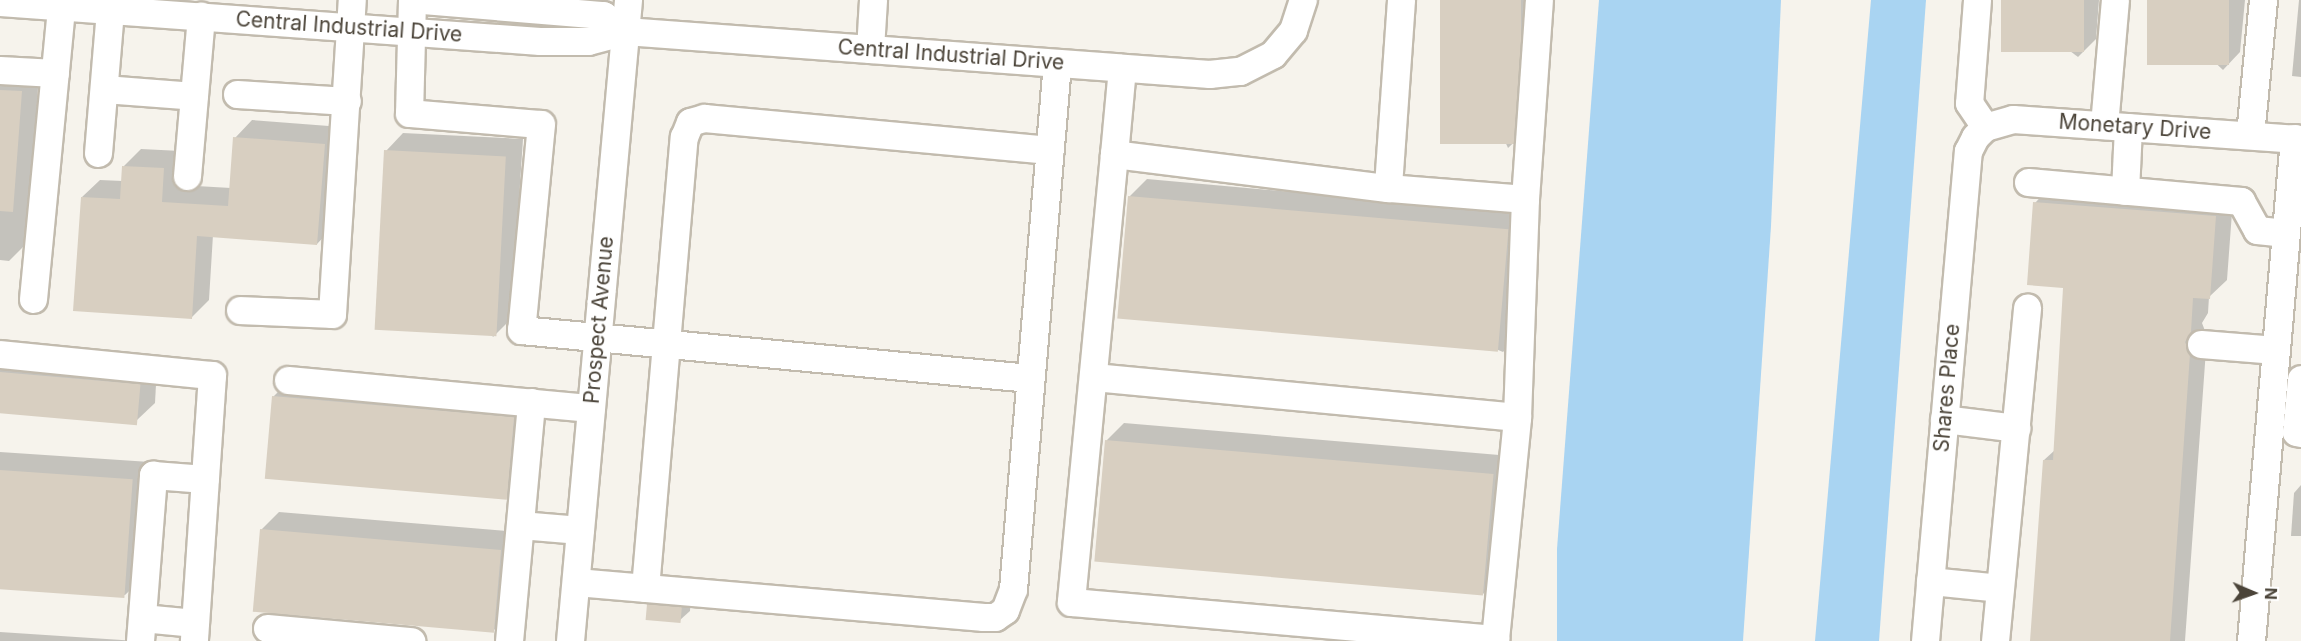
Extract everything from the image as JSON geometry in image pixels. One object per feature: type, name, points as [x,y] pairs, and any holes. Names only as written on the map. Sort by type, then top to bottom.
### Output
[{"type":"street","points":[[240,310],[332,314],[352,0]]},
{"type":"street","points":[[412,0],[409,113],[541,124],[521,330],[667,346],[1030,378]]},
{"type":"street","name":"Prospect Avenue","points":[[570,641],[628,0]]},
{"type":"street","points":[[870,49],[873,0]]},
{"type":"street","name":"Central Industrial Drive","points":[[0,2],[62,3],[110,10],[588,41],[625,31],[1225,74],[1255,66],[1273,54],[1293,30],[1303,0]]},
{"type":"street","points":[[1388,188],[1401,0]]},
{"type":"street","points":[[1122,68],[1071,602],[1495,639],[1516,417],[1525,199],[1539,0]]},
{"type":"street","points":[[1977,0],[1969,103],[1980,132]]},
{"type":"street","points":[[2115,0],[2116,126],[2125,191]]},
{"type":"street","points":[[2250,135],[2263,0]]},
{"type":"street","name":"Central Industrial Drive","points":[[437,1],[603,15],[625,31]]},
{"type":"street","points":[[33,298],[62,3]]},
{"type":"street","points":[[98,153],[110,10]]},
{"type":"street","points":[[187,176],[201,16]]},
{"type":"street","points":[[576,582],[983,617],[1001,614],[1010,603],[1013,589],[1057,63]]},
{"type":"street","points":[[0,70],[55,73]]},
{"type":"street","points":[[104,89],[194,96]]},
{"type":"street","points":[[237,94],[347,100]]},
{"type":"street","points":[[645,588],[686,128],[697,119],[1050,150]]},
{"type":"street","name":"Monetary Drive","points":[[1980,132],[2013,119],[2298,138]]},
{"type":"street","name":"Shares Place","points":[[1925,641],[1968,151],[1980,132]]},
{"type":"street","points":[[2251,641],[2286,233],[2298,138]]},
{"type":"street","points":[[1114,154],[1388,188],[1525,199]]},
{"type":"street","points":[[2028,182],[2241,201],[2258,230],[2286,233]]},
{"type":"street","points":[[1995,641],[2027,308]]},
{"type":"street","points":[[2200,344],[2276,350]]},
{"type":"street","points":[[0,354],[212,375],[195,632],[141,630],[153,475],[205,479]]},
{"type":"street","points":[[1094,377],[1516,417]]},
{"type":"street","points":[[2301,379],[2296,432],[2301,433]]},
{"type":"street","points":[[288,380],[591,408]]},
{"type":"street","points":[[509,641],[531,402]]},
{"type":"street","points":[[1944,419],[2016,428]]},
{"type":"street","points":[[520,525],[580,530]]},
{"type":"street","points":[[1930,581],[2000,588]]},
{"type":"street","points":[[267,628],[411,641]]},
{"type":"water","points":[[1599,0],[1781,0],[1771,226],[1743,641],[1557,641],[1557,549]]},
{"type":"water","points":[[1871,0],[1926,0],[1879,641],[1815,641]]},
{"type":"building","points":[[1440,0],[1521,0],[1521,144],[1440,144]]},
{"type":"building","points":[[2001,0],[2084,0],[2084,52],[2001,52]]},
{"type":"building","points":[[2147,0],[2229,0],[2229,65],[2147,65]]},
{"type":"building","points":[[0,90],[22,91],[13,212],[0,211]]},
{"type":"building","points":[[233,137],[325,144],[317,245],[197,236],[192,319],[73,311],[81,197],[120,199],[122,166],[164,168],[162,202],[228,206]]},
{"type":"building","points":[[384,150],[506,156],[496,336],[375,330]]},
{"type":"building","points":[[1128,196],[1509,229],[1498,352],[1117,319]]},
{"type":"building","points":[[2033,202],[2216,216],[2210,299],[2193,298],[2191,332],[2185,342],[2190,354],[2170,641],[2030,641],[2043,460],[2053,460],[2063,288],[2027,285]]},
{"type":"building","points":[[0,372],[140,384],[137,425],[0,413]]},
{"type":"building","points":[[272,396],[514,417],[507,500],[265,479]]},
{"type":"building","points":[[1105,440],[1494,474],[1483,596],[1094,562]]},
{"type":"building","points":[[0,470],[133,479],[124,598],[0,589]]},
{"type":"building","points":[[260,529],[501,550],[494,633],[253,612]]},
{"type":"building","points":[[647,604],[682,607],[680,623],[646,620]]}]
